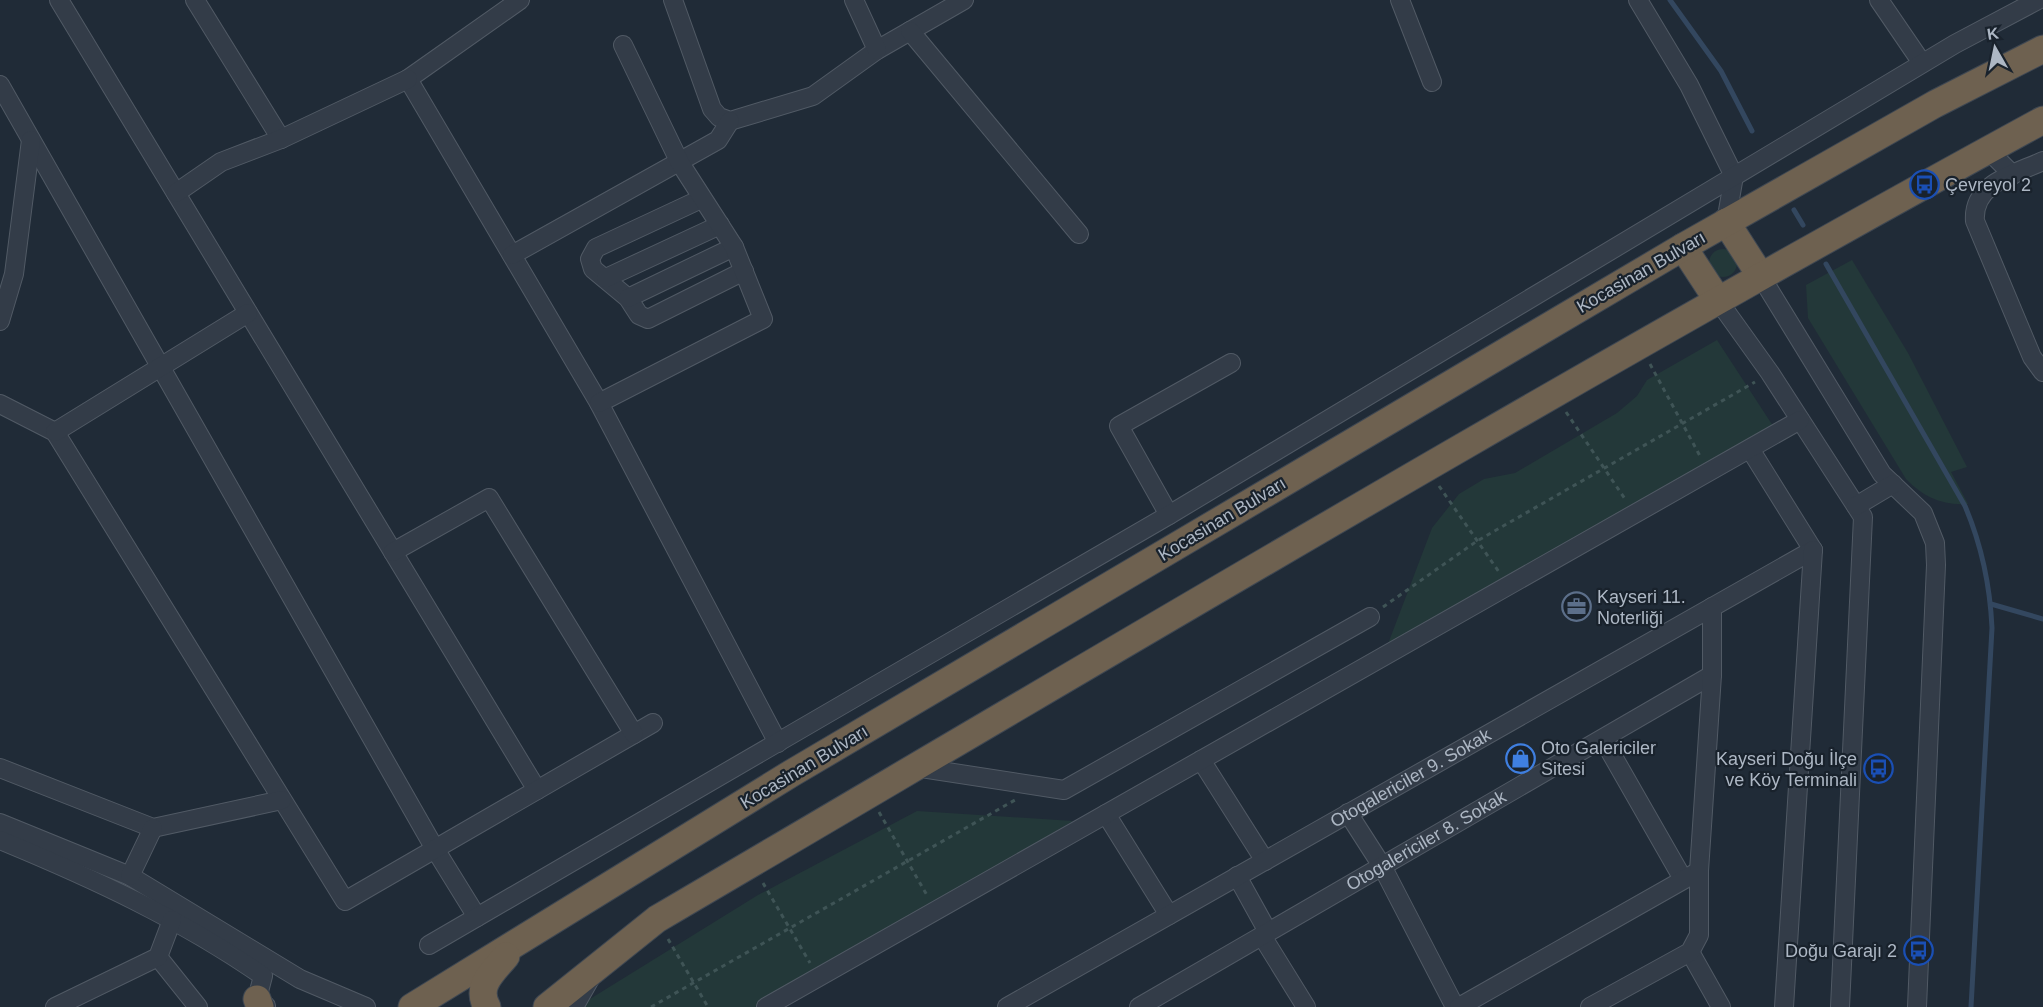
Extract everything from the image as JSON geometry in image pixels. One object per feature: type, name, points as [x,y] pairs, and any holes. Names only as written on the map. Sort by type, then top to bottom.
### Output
[{"type":"highway","name":"Kocasinan Bulvarı","points":[[412,1007],[802,767],[1683,247],[1935,104],[2043,49]]},
{"type":"highway","points":[[554,1006],[596,967],[657,919],[1553,393],[1760,275],[2043,120]]},
{"type":"highway","points":[[1726,222],[1760,275]]},
{"type":"highway","points":[[1683,247],[1717,299]]},
{"type":"highway","points":[[487,1007],[482,999],[485,981],[521,940]]},
{"type":"street","points":[[59,0],[537,790]]},
{"type":"street","points":[[195,0],[281,139]]},
{"type":"street","points":[[176,193],[221,162],[281,139],[408,79],[520,0]]},
{"type":"street","points":[[673,0],[712,109],[719,117],[730,121],[813,96],[877,50],[964,0]]},
{"type":"street","points":[[854,0],[877,50]]},
{"type":"street","points":[[1400,0],[1432,82]]},
{"type":"street","points":[[1638,0],[1689,85],[1734,176],[1726,222]]},
{"type":"street","points":[[1879,0],[1922,63]]},
{"type":"street","points":[[429,945],[1169,515],[1922,63],[2038,0]]},
{"type":"street","points":[[910,31],[1079,234]]},
{"type":"street","points":[[599,403],[763,319],[734,247],[701,199],[680,162],[623,45]]},
{"type":"street","points":[[408,79],[599,403],[778,743]]},
{"type":"street","points":[[0,85],[435,849],[477,917]]},
{"type":"street","points":[[512,255],[718,140],[730,121]]},
{"type":"street","points":[[0,321],[14,274],[31,140]]},
{"type":"street","points":[[1988,150],[2013,175]]},
{"type":"street","points":[[2043,161],[1984,190],[1976,202],[1975,221],[2032,357],[2043,372]]},
{"type":"street","points":[[701,199],[596,248],[590,259],[593,269],[628,298],[639,315],[648,319],[744,271]]},
{"type":"street","points":[[606,278],[720,225]]},
{"type":"street","points":[[628,298],[734,247]]},
{"type":"street","points":[[1760,275],[1882,474],[1923,513],[1932,532],[1936,554],[1917,1007]]},
{"type":"street","points":[[1717,299],[1770,373],[1863,517],[1840,1007]]},
{"type":"street","points":[[55,432],[248,313]]},
{"type":"street","points":[[1169,515],[1119,426],[1231,363]]},
{"type":"street","points":[[0,404],[55,432],[345,901],[653,723]]},
{"type":"street","points":[[766,1007],[1800,420]]},
{"type":"street","points":[[1750,449],[1813,550],[1784,1007]]},
{"type":"street","points":[[1856,507],[1893,484]]},
{"type":"street","points":[[393,552],[489,498],[634,734]]},
{"type":"street","name":"Otogalericiler 9. Sokak","points":[[1006,1007],[1813,550]]},
{"type":"street","points":[[1590,1007],[1690,952],[1699,935],[1700,925],[1691,875],[1712,675],[1712,607]]},
{"type":"street","points":[[915,767],[1064,790],[1370,617]]},
{"type":"street","name":"Otogalericiler 8. Sokak","points":[[1139,1007],[1712,675]]},
{"type":"street","points":[[1603,739],[1691,875]]},
{"type":"street","points":[[1201,760],[1265,861]]},
{"type":"street","points":[[0,768],[153,828],[282,800]]},
{"type":"street","points":[[1348,813],[1382,866],[1457,1007],[1691,875]]},
{"type":"street","points":[[1106,814],[1168,915]]},
{"type":"street","points":[[0,824],[130,876],[300,979],[322,991],[366,1007]]},
{"type":"street","points":[[130,876],[153,828]]},
{"type":"street","points":[[0,840],[100,883],[172,920],[263,976],[261,1004]]},
{"type":"street","points":[[1238,876],[1265,934],[1306,1007]]},
{"type":"street","points":[[55,1007],[158,957],[172,920]]},
{"type":"street","points":[[1690,952],[1721,1007]]},
{"type":"street","points":[[158,957],[198,1007]]},
{"type":"path","points":[[1639,345],[1709,472]]},
{"type":"path","points":[[1370,617],[1477,540],[1770,373]]},
{"type":"path","points":[[1553,393],[1635,514]]},
{"type":"path","points":[[1425,467],[1508,586]]},
{"type":"path","points":[[651,1007],[1040,786]]},
{"type":"path","points":[[869,795],[935,910]]},
{"type":"path","points":[[752,863],[818,977]]},
{"type":"path","points":[[657,919],[708,1007]]},
{"type":"green space","points":[[1723,249],[1733,253],[1737,263],[1733,273],[1723,277],[1713,273],[1709,263],[1713,253]]},
{"type":"green space","points":[[1852,260],[1908,353],[1967,467],[1951,472],[1968,504],[1942,502],[1934,499],[1919,491],[1906,479],[1808,318],[1806,285]]},
{"type":"green space","points":[[1717,340],[1775,429],[1383,657],[1432,528],[1459,494],[1484,479],[1515,473],[1617,413],[1637,396],[1647,380]]},
{"type":"green space","points":[[917,811],[1073,821],[760,1007],[577,1007],[758,895]]},
{"type":"waterway","points":[[1670,0],[1721,71],[1752,131]]},
{"type":"waterway","points":[[1794,210],[1803,225]]},
{"type":"waterway","points":[[1826,264],[1965,506],[1984,566],[1992,628],[1971,1007]]},
{"type":"waterway","points":[[1991,604],[2043,619]]},
{"type":"place","name":"Çevreyol 2","points":[[1924,185]]},
{"type":"place","name":"Kayseri 11. Noterliği","points":[[1576,607]]},
{"type":"place","name":"Oto Galericiler Sitesi","points":[[1520,758]]},
{"type":"place","name":"Kayseri Doğu İlçe ve Köy Terminali","points":[[1878,769]]},
{"type":"place","name":"Doğu Garajı 2","points":[[1918,951]]}]
